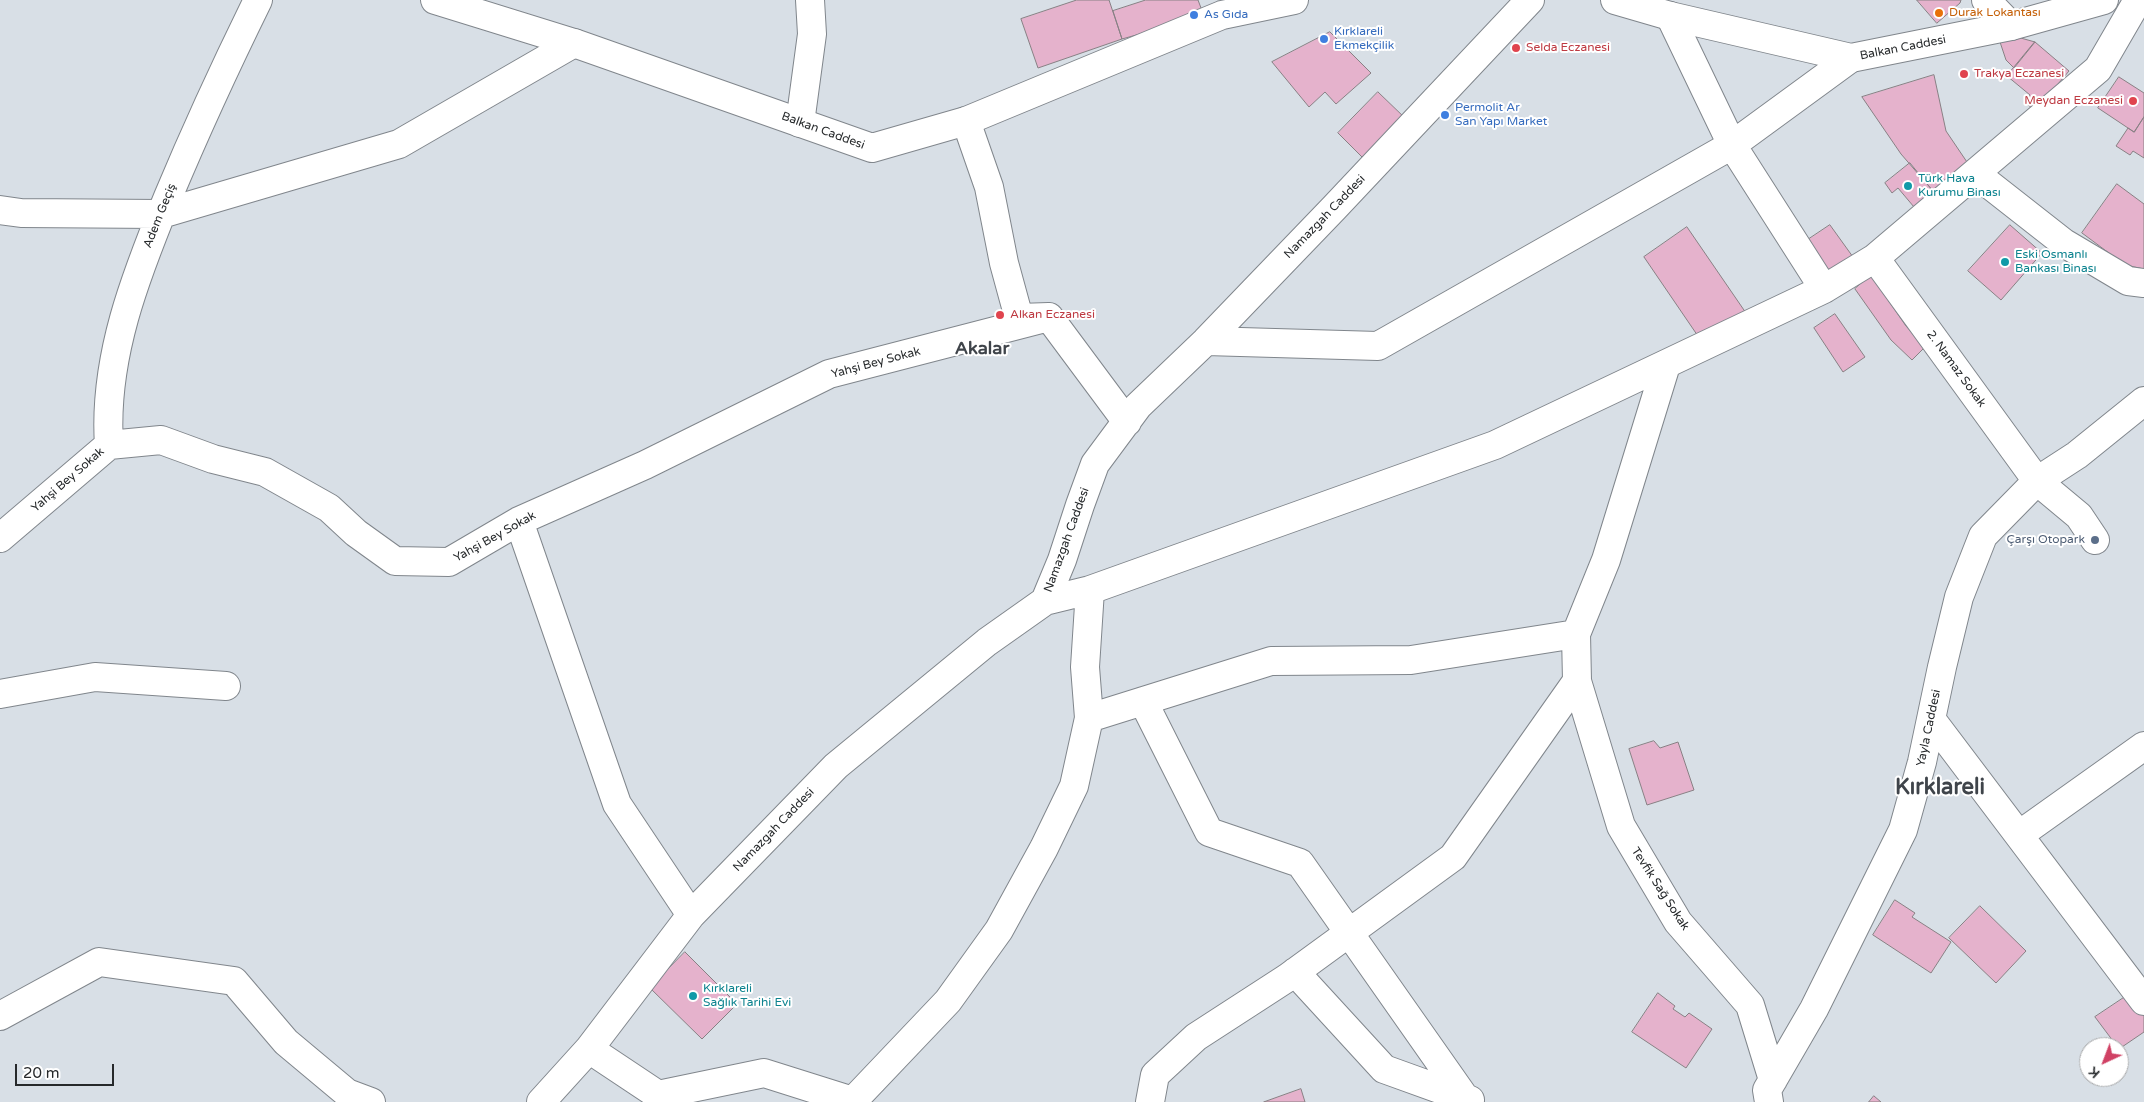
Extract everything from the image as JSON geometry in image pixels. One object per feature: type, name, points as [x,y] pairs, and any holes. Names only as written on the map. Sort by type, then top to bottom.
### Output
[{"type":"street","name":"Adem Geçiş","points":[[109,445],[107,414],[123,320],[140,266],[194,134],[258,0]]},
{"type":"street","name":"Balkan Caddesi","points":[[435,0],[574,43],[872,148],[966,121],[1218,8],[1294,0]]},
{"type":"street","points":[[800,123],[812,34],[810,0]]},
{"type":"street","name":"Namazgah Caddesi","points":[[541,1102],[589,1049],[691,915],[836,766],[987,642],[1045,601],[1062,560],[1095,464],[1138,406],[1206,340],[1530,0]]},
{"type":"street","name":"Balkan Caddesi","points":[[1615,0],[1670,16],[1851,58],[2011,26],[2104,0]]},
{"type":"street","points":[[1986,0],[2011,26]]},
{"type":"street","points":[[1045,601],[1090,590],[1495,445],[1824,289],[1875,258],[2098,69],[2138,0]]},
{"type":"street","points":[[1670,16],[1732,145],[1824,289]]},
{"type":"street","points":[[0,210],[161,214],[399,144],[574,43]]},
{"type":"street","points":[[1206,340],[1378,346],[1732,145],[1851,58]]},
{"type":"street","points":[[966,121],[989,187],[1004,263],[1019,318],[1049,318],[1127,422]]},
{"type":"street","points":[[1976,174],[2064,243],[2128,281],[2144,283]]},
{"type":"street","name":"2. Namaz Sokak","points":[[1875,258],[2037,481],[2079,516],[2095,540]]},
{"type":"street","name":"Yahşi Bey Sokak","points":[[0,538],[109,445],[161,440],[213,459],[265,472],[329,508],[356,533],[395,561],[449,562],[519,521],[645,465],[829,374],[1049,318]]},
{"type":"street","points":[[1089,718],[1271,661],[1412,660],[1576,634],[1606,560],[1666,365]]},
{"type":"street","name":"Yayla Caddesi","points":[[1771,1091],[1903,830],[1922,762],[1959,598],[1982,536],[2037,481],[2077,455],[2144,401]]},
{"type":"street","points":[[519,521],[617,804],[691,915]]},
{"type":"street","points":[[589,1049],[657,1098],[764,1073],[853,1102],[948,1001],[999,930],[1044,848],[1074,786],[1089,718],[1084,667],[1090,590]]},
{"type":"street","name":"Tevfik Sağ Sokak","points":[[1576,634],[1577,681],[1621,826],[1678,922],[1750,1005],[1771,1091]]},
{"type":"street","points":[[0,694],[95,677],[226,686]]},
{"type":"street","points":[[1150,1102],[1155,1076],[1196,1037],[1295,972],[1453,857],[1577,681]]},
{"type":"street","points":[[1143,701],[1209,832],[1300,863],[1464,1101]]},
{"type":"street","points":[[1931,719],[2144,1001]]},
{"type":"street","points":[[2019,835],[2144,746]]},
{"type":"street","points":[[0,1016],[99,962],[234,981],[286,1042],[347,1093],[371,1102]]},
{"type":"street","points":[[1295,972],[1384,1069],[1464,1101]]},
{"type":"building","points":[[1077,0],[1109,0],[1122,39],[1038,68],[1021,19]]},
{"type":"building","points":[[1146,0],[1198,0],[1204,16],[1122,39],[1113,11]]},
{"type":"building","name":"Durak Lokantası","points":[[1917,0],[1961,0],[1937,23]]},
{"type":"building","points":[[1330,32],[1371,73],[1336,104],[1325,92],[1309,107],[1272,62]]},
{"type":"building","points":[[2003,33],[2035,42],[2014,68],[2006,60],[1999,39]]},
{"type":"building","points":[[2035,42],[2069,71],[2035,111],[2025,102],[2030,95],[2007,76]]},
{"type":"building","points":[[1934,75],[1946,131],[1969,165],[1933,191],[1901,154],[1862,97]]},
{"type":"building","points":[[2119,77],[2144,93],[2144,117],[2134,132],[2098,108]]},
{"type":"building","points":[[1378,92],[1405,118],[1365,160],[1338,133]]},
{"type":"building","points":[[2144,117],[2144,158],[2133,151],[2130,155],[2116,146],[2128,128],[2134,132]]},
{"type":"building","name":"Türk Hava Kurumu Binası","points":[[1910,163],[1933,191],[1914,207],[1898,188],[1892,193],[1885,183]]},
{"type":"building","points":[[2117,184],[2144,204],[2144,269],[2125,265],[2082,233]]},
{"type":"building","points":[[1830,225],[1853,257],[1825,276],[1803,243]]},
{"type":"building","name":"Eski Osmanlı Bankası Binası","points":[[2010,225],[2042,253],[2001,300],[1968,271]]},
{"type":"building","points":[[1687,227],[1746,313],[1702,342],[1644,257]]},
{"type":"building","points":[[1871,275],[1906,326],[1925,347],[1912,360],[1891,340],[1855,289]]},
{"type":"building","points":[[1835,314],[1865,357],[1843,372],[1814,328]]},
{"type":"building","points":[[1654,741],[1660,748],[1678,742],[1694,790],[1647,805],[1629,749]]},
{"type":"building","points":[[1895,900],[1915,913],[1912,917],[1951,942],[1931,973],[1873,935]]},
{"type":"building","points":[[1980,906],[2026,951],[1996,983],[1949,938]]},
{"type":"building","name":"Kırklareli Sağlık Tarihi Evi","points":[[685,952],[737,1004],[702,1039],[650,988]]},
{"type":"building","points":[[1658,993],[1675,1006],[1673,1009],[1685,1017],[1689,1013],[1712,1029],[1686,1068],[1632,1032]]},
{"type":"building","points":[[2131,993],[2144,1012],[2144,1032],[2129,1042],[2129,1037],[2110,1037],[2095,1017]]},
{"type":"building","points":[[1301,1089],[1305,1102],[1264,1102]]},
{"type":"building","points":[[1874,1096],[1881,1102],[1869,1102]]},
{"type":"place","name":"Durak Lokantası","points":[[1939,13]]},
{"type":"place","name":"As Gıda","points":[[1194,15]]},
{"type":"place","name":"Kırklareli Ekmekçilik","points":[[1324,39]]},
{"type":"place","name":"Selda Eczanesi","points":[[1516,48]]},
{"type":"place","name":"Trakya Eczanesi","points":[[1964,74]]},
{"type":"place","name":"Meydan Eczanesi","points":[[2133,101]]},
{"type":"place","name":"Permolit Ar San Yapı Market","points":[[1445,115]]},
{"type":"place","name":"Türk Hava Kurumu Binası","points":[[1908,186]]},
{"type":"place","name":"Eski Osmanlı Bankası Binası","points":[[2005,262]]},
{"type":"place","name":"Alkan Eczanesi","points":[[1000,315]]},
{"type":"place","name":"Çarşı Otopark","points":[[2095,540]]},
{"type":"place","name":"Kırklareli Sağlık Tarihi Evi","points":[[693,996]]},
{"type":"district","name":"Akalar","points":[[982,349]]},
{"type":"district","name":"Kırklareli","points":[[1940,788]]}]
